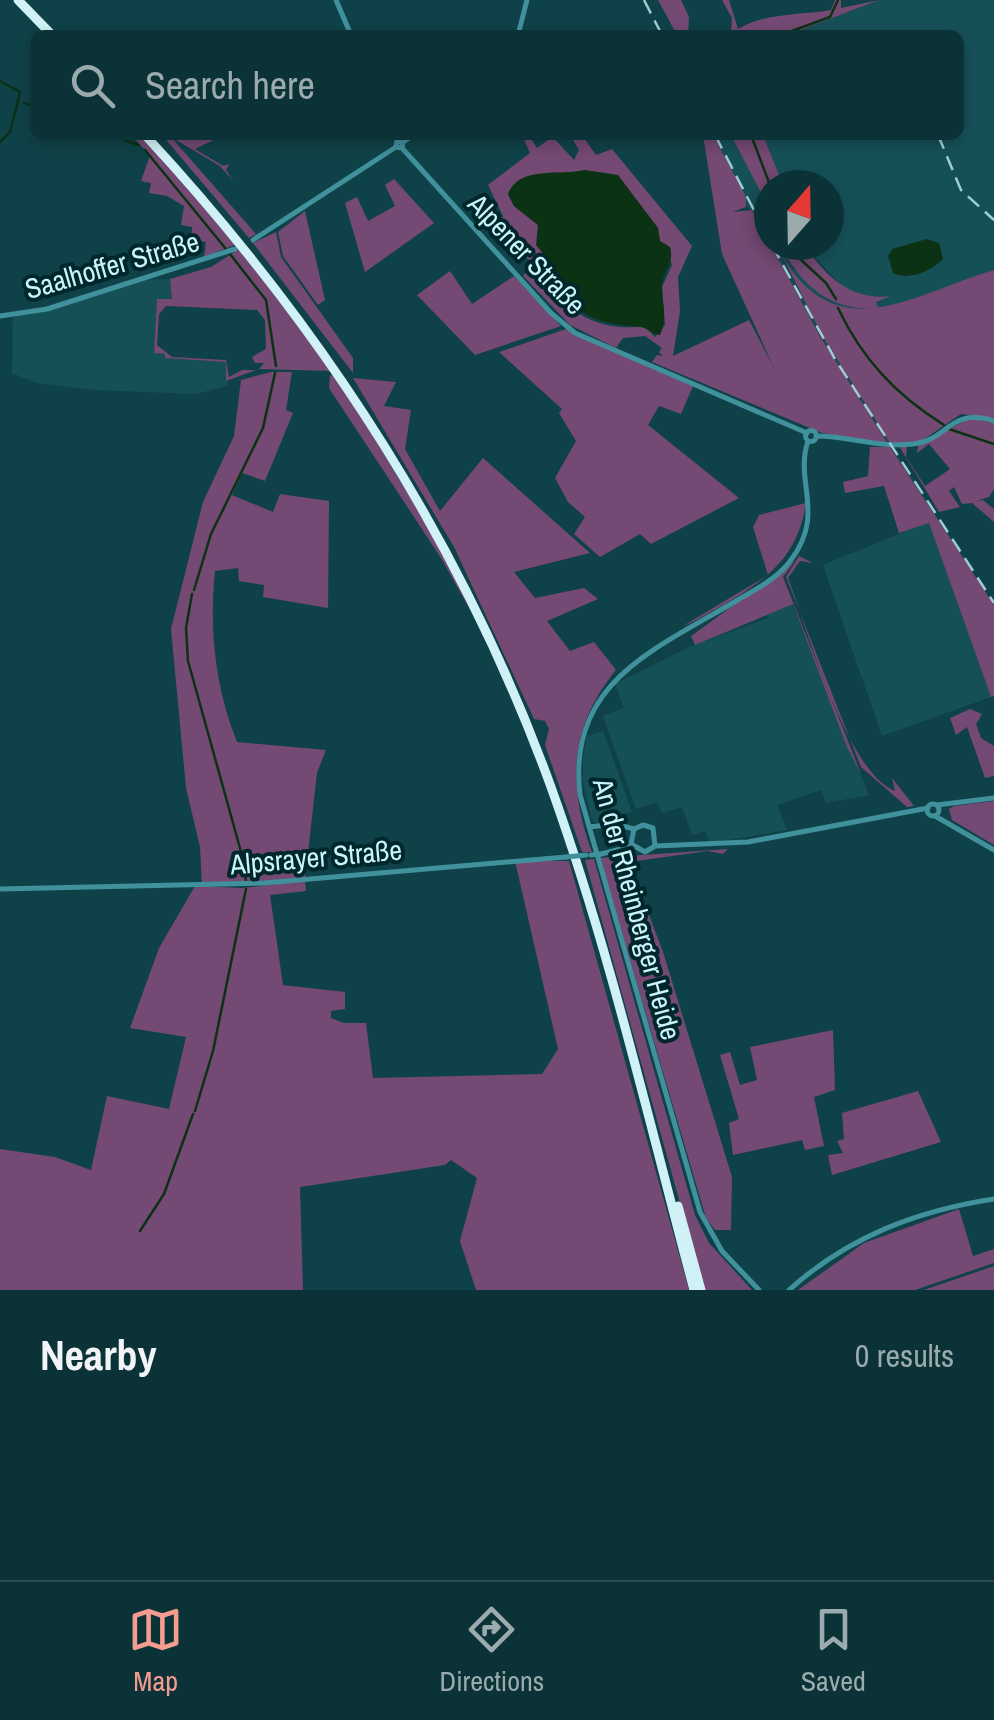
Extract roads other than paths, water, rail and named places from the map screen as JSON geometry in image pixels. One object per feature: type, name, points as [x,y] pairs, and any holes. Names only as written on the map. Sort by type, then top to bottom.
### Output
[{"type":"highway","points":[[22,0],[50,30]]},
{"type":"highway","points":[[153,140],[268,268],[329,349],[416,483],[486,618],[522,698],[582,864],[697,1290]]},
{"type":"street","points":[[336,0],[349,30]]},
{"type":"street","points":[[519,30],[527,0]]},
{"type":"street","points":[[254,240],[398,142]]},
{"type":"street","name":"Alpener Straße","points":[[398,142],[551,313],[575,333],[816,436]]},
{"type":"street","name":"Saalhoffer Straße","points":[[0,316],[47,308],[235,248]]},
{"type":"street","points":[[808,441],[816,436],[868,445],[913,444],[966,416],[994,421]]},
{"type":"street","name":"An der Rheinberger Heide","points":[[759,1290],[722,1251],[700,1212],[580,796],[578,761],[598,702],[635,661],[771,580],[790,561],[809,516],[807,432]]},
{"type":"street","points":[[934,811],[949,804],[994,798]]},
{"type":"street","name":"Alpsrayer Straße","points":[[0,889],[264,883],[601,854],[633,846],[645,852],[656,846],[748,842],[918,810],[934,811],[994,850]]},
{"type":"street","points":[[590,830],[612,826],[632,831],[644,825],[653,828],[656,846]]},
{"type":"street","points":[[632,831],[633,846]]},
{"type":"street","points":[[789,1290],[835,1254],[878,1230],[928,1212],[994,1199]]},
{"type":"waterway","points":[[795,30],[830,17],[838,0]]},
{"type":"waterway","points":[[0,81],[20,92],[18,101]]},
{"type":"waterway","points":[[0,142],[10,132],[18,101]]},
{"type":"waterway","points":[[24,103],[30,105]]},
{"type":"waterway","points":[[124,140],[139,145]]},
{"type":"waterway","points":[[753,140],[764,170]]},
{"type":"waterway","points":[[145,150],[226,249]]},
{"type":"waterway","points":[[230,254],[266,300],[276,366]]},
{"type":"waterway","points":[[801,260],[826,283],[836,299]]},
{"type":"waterway","points":[[838,308],[869,360],[911,401],[944,425]]},
{"type":"waterway","points":[[194,590],[211,534],[263,428],[275,373]]},
{"type":"waterway","points":[[949,429],[994,444]]},
{"type":"waterway","points":[[192,594],[186,628],[188,661],[243,859]]},
{"type":"waterway","points":[[244,867],[246,881]]},
{"type":"waterway","points":[[195,1111],[213,1051],[246,889]]},
{"type":"waterway","points":[[140,1231],[164,1194],[193,1114]]},
{"type":"railway","points":[[644,0],[659,30]]},
{"type":"railway","points":[[718,140],[754,210]]},
{"type":"railway","points":[[940,140],[961,190],[994,220]]},
{"type":"railway","points":[[780,260],[835,359],[994,603]]}]
